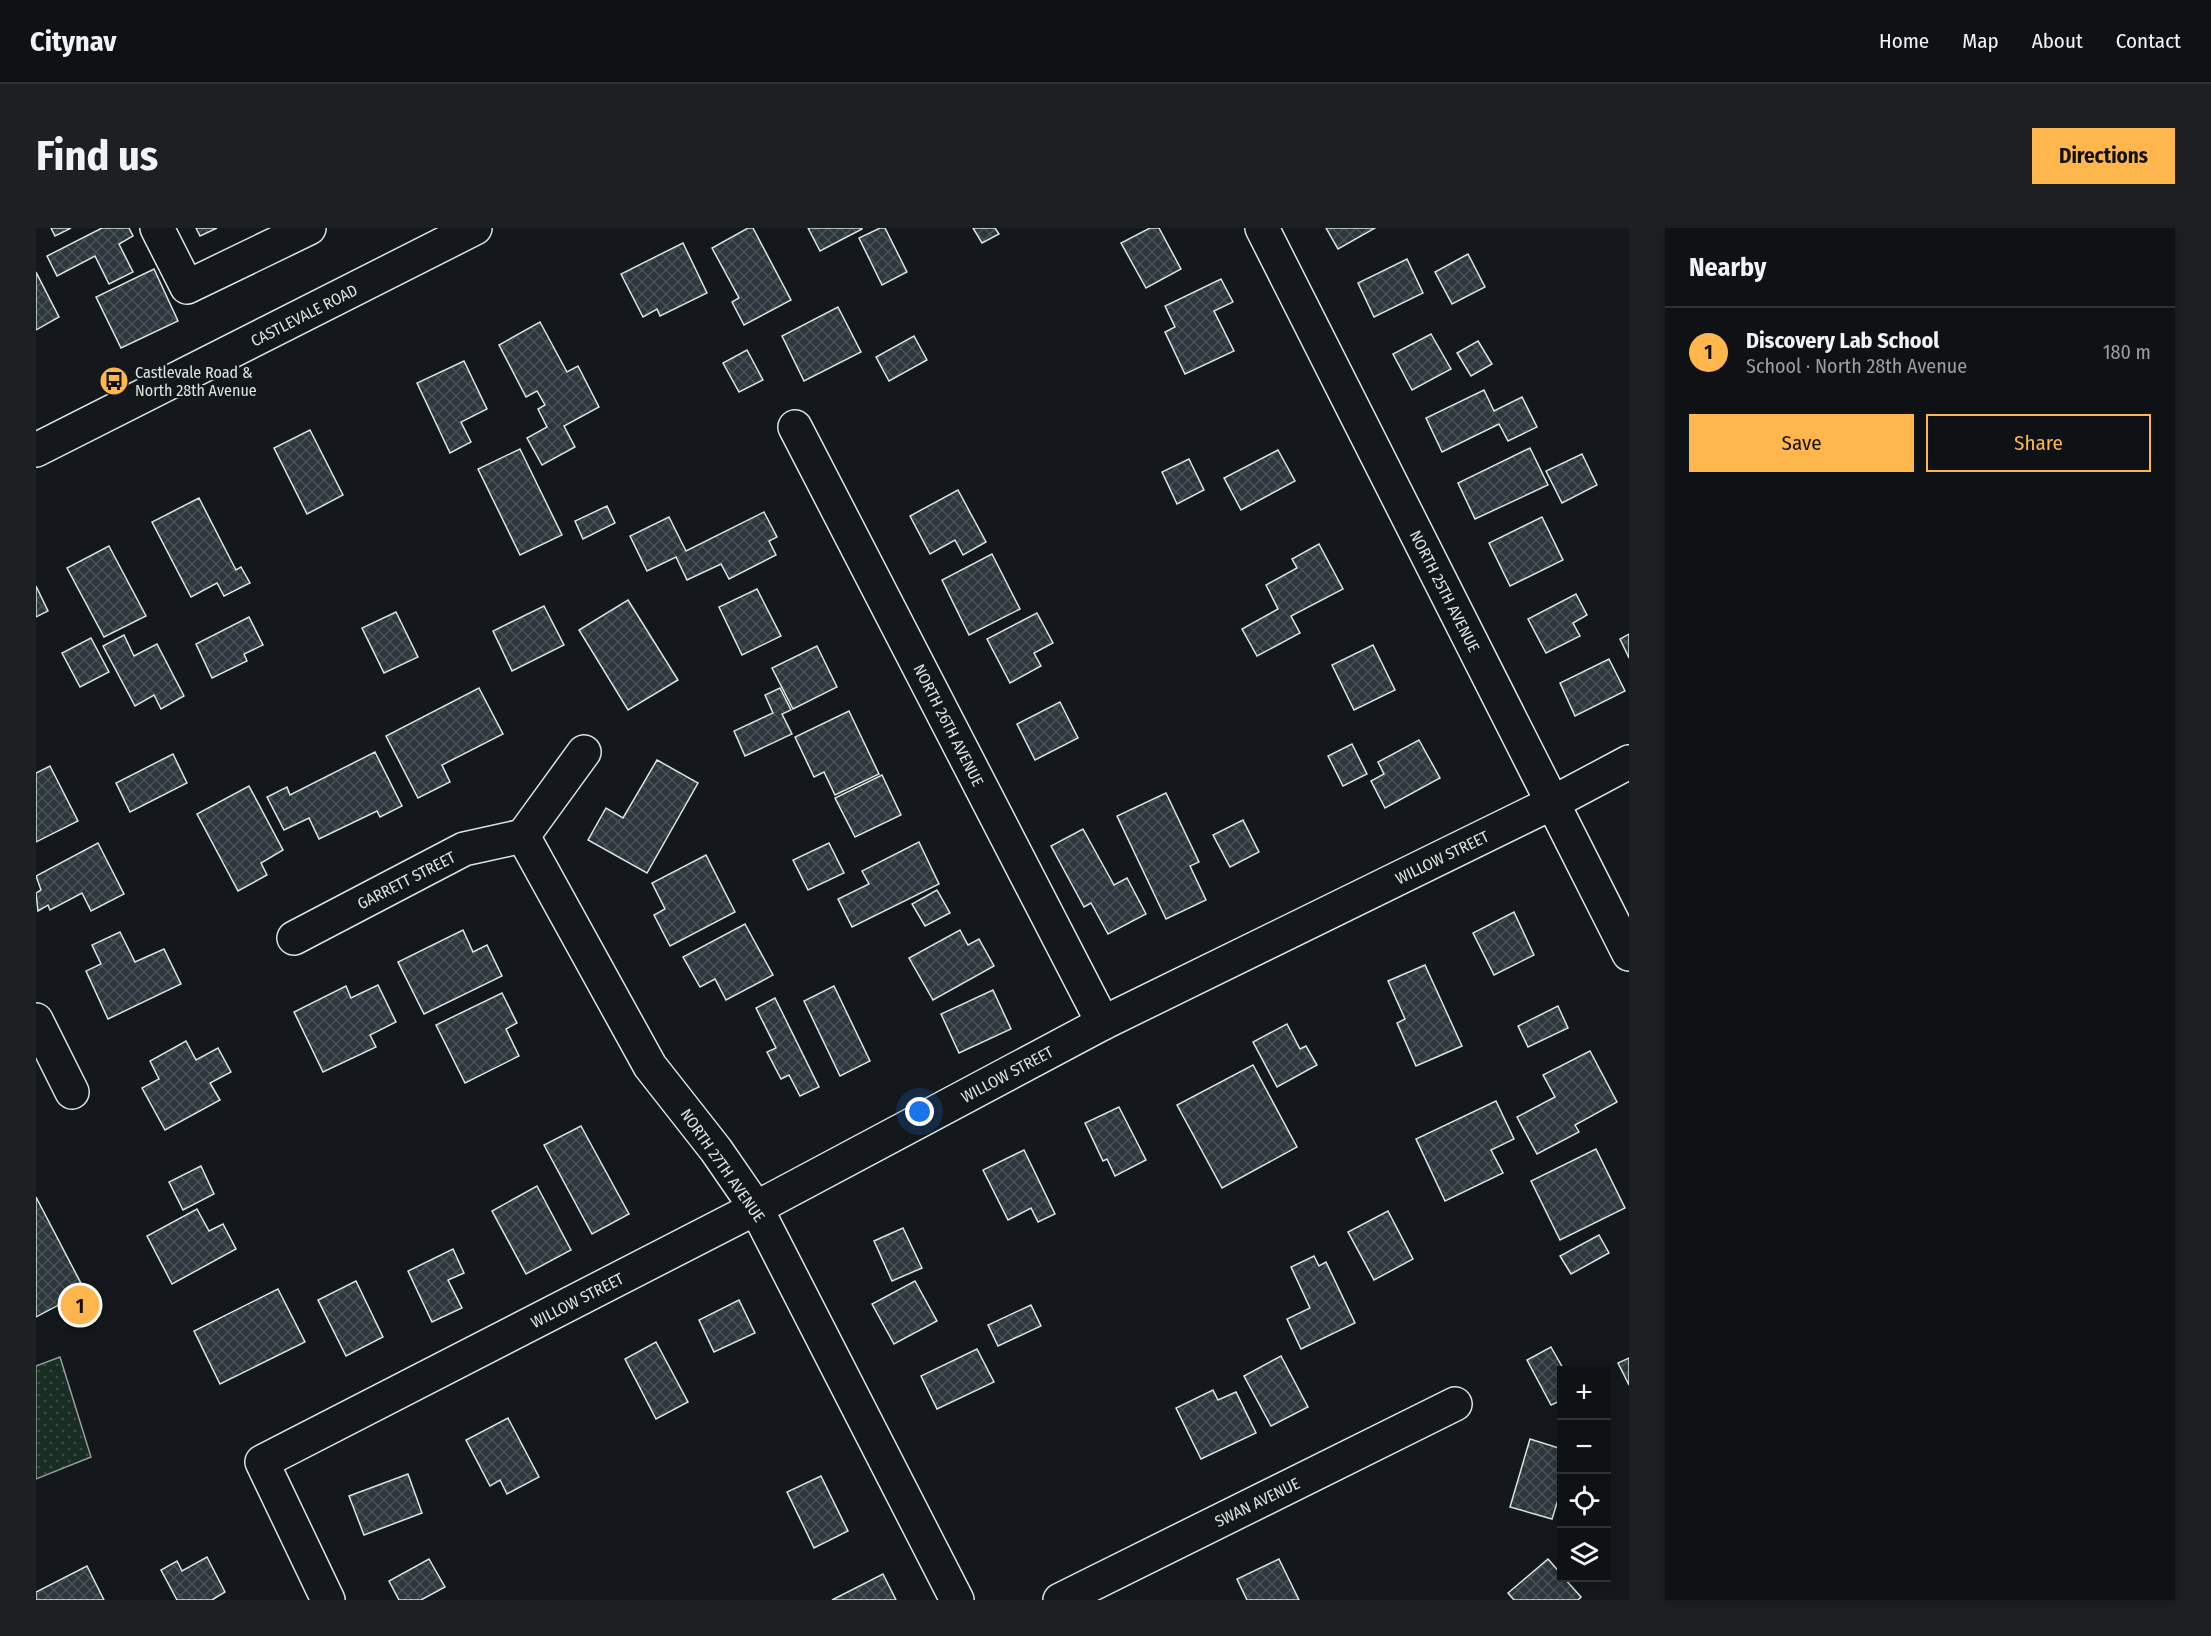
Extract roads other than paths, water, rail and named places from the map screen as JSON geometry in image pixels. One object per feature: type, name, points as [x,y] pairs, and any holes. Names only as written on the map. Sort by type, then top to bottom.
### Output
[{"type":"street","points":[[157,228],[186,287],[309,228]]},
{"type":"street","name":"CASTLEVALE ROAD","points":[[36,450],[475,228]]},
{"type":"street","name":"NORTH 25TH AVENUE","points":[[1262,228],[1629,954]]},
{"type":"street","name":"NORTH 26TH AVENUE","points":[[795,427],[1103,1023]]},
{"type":"street","points":[[523,836],[584,752]]},
{"type":"street","name":"WILLOW STREET","points":[[328,1600],[262,1462],[756,1208],[1103,1023],[1629,762]]},
{"type":"street","name":"GARRETT STREET","points":[[294,938],[464,849],[523,836]]},
{"type":"street","name":"NORTH 27TH AVENUE","points":[[523,836],[650,1066],[717,1150],[756,1208],[957,1600]]},
{"type":"street","points":[[36,1020],[72,1092]]},
{"type":"street","name":"SWAN AVENUE","points":[[1060,1600],[1455,1404]]},
{"type":"place","name":"Castlevale Road & North 28th Avenue","points":[[114,381]]},
{"type":"place","name":"Discovery Lab School","points":[[80,1305]]}]
